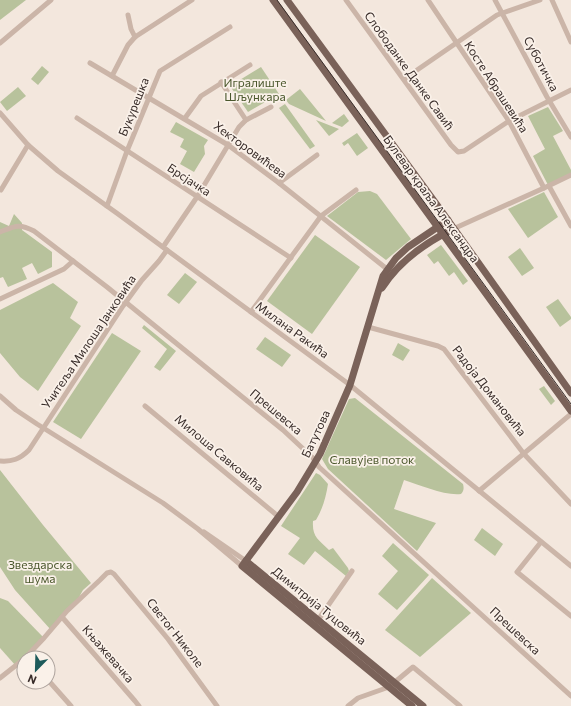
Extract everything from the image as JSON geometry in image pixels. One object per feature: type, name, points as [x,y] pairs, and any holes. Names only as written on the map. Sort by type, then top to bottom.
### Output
[{"type":"main road","name":"Булевар краља Александра","points":[[273,0],[571,411]]},
{"type":"main road","name":"Булевар краља Александра","points":[[287,0],[448,220],[571,393]]},
{"type":"main road","name":"Батутова","points":[[244,564],[304,482],[316,462],[350,385],[383,276],[387,269],[396,258],[408,248],[448,220]]},
{"type":"main road","name":"Батутова","points":[[378,294],[400,264],[442,234],[453,229]]},
{"type":"main road","name":"Димитрија Туцовића","points":[[244,564],[318,620],[392,685],[412,706]]},
{"type":"main road","name":"Димитрија Туцовића","points":[[244,564],[392,685],[423,706]]},
{"type":"street","points":[[0,43],[51,0]]},
{"type":"street","points":[[112,76],[128,45],[135,37],[192,0]]},
{"type":"street","name":"Слободанке Данке Савић","points":[[346,0],[451,145],[458,152],[464,151],[509,121]]},
{"type":"street","name":"Косте Абрашевића","points":[[428,0],[509,121],[546,187],[571,224]]},
{"type":"street","name":"Суботичка","points":[[495,0],[549,100],[571,137]]},
{"type":"street","points":[[404,79],[502,13],[540,0]]},
{"type":"street","points":[[552,0],[571,42]]},
{"type":"street","points":[[128,15],[135,37]]},
{"type":"street","name":"Букурешка","points":[[108,206],[127,150],[158,74],[162,69],[230,27]]},
{"type":"street","name":"Хекторовићева","points":[[90,63],[228,144],[387,269]]},
{"type":"street","points":[[186,118],[201,96],[250,65]]},
{"type":"street","points":[[221,82],[246,120],[271,107]]},
{"type":"street","points":[[509,121],[571,90]]},
{"type":"street","name":"Милана Ракића","points":[[0,113],[28,145],[73,182],[108,206],[350,385],[571,566]]},
{"type":"street","name":"Брсјачка","points":[[77,118],[291,258]]},
{"type":"street","name":"Учитеља Милоша Јанковића","points":[[0,461],[11,461],[24,455],[36,441],[126,302],[142,280],[159,261],[165,248],[228,144],[241,124],[246,120]]},
{"type":"street","points":[[1,190],[28,145]]},
{"type":"street","points":[[279,183],[317,155]]},
{"type":"street","points":[[453,229],[571,175]]},
{"type":"street","points":[[251,312],[321,216],[356,190]]},
{"type":"street","name":"Прешевска","points":[[0,232],[15,226],[29,228],[126,302],[283,430],[324,471],[571,696]]},
{"type":"street","points":[[0,299],[64,269],[73,261]]},
{"type":"street","name":"Радоја Домановића","points":[[368,327],[438,346],[444,349],[524,454],[571,504]]},
{"type":"street","name":"Димитрија Туцовића","points":[[0,396],[16,410],[144,491],[244,564]]},
{"type":"street","name":"Милоша Савковића","points":[[145,406],[279,517]]},
{"type":"street","points":[[479,492],[571,414]]},
{"type":"street","points":[[541,542],[517,572],[571,616]]},
{"type":"street","points":[[318,620],[352,571]]},
{"type":"street","name":"Светог Николе","points":[[62,617],[104,576],[111,572],[164,634],[217,706]]},
{"type":"street","points":[[33,650],[62,617]]},
{"type":"street","name":"Књажевачка","points":[[62,617],[136,701],[138,706]]},
{"type":"street","points":[[0,678],[16,666]]},
{"type":"street","points":[[348,706],[358,698],[392,685],[413,667],[460,706]]},
{"type":"street","points":[[56,689],[71,706]]},
{"type":"green space","points":[[0,0],[26,0],[0,20]]},
{"type":"green space","points":[[42,66],[49,72],[38,85],[31,79]]},
{"type":"green space","name":"Игралиште Шљункара","points":[[261,67],[279,94],[248,112],[230,86]]},
{"type":"green space","points":[[18,87],[26,96],[7,111],[0,102]]},
{"type":"green space","points":[[300,89],[326,121],[289,104],[286,100]]},
{"type":"green space","points":[[285,104],[315,146],[310,149],[279,108]]},
{"type":"green space","points":[[548,107],[563,131],[553,136],[571,170],[571,173],[548,185],[533,156],[545,149],[528,116]]},
{"type":"green space","points":[[344,114],[349,121],[342,127],[332,123]]},
{"type":"green space","points":[[316,120],[339,129],[329,136]]},
{"type":"green space","points":[[176,122],[208,140],[204,146],[205,154],[194,172],[180,164],[187,151],[180,147],[184,139],[170,132]]},
{"type":"green space","points":[[357,133],[368,148],[357,156],[348,143],[344,146],[342,143]]},
{"type":"green space","points":[[370,191],[377,194],[411,239],[386,260],[327,216],[358,192]]},
{"type":"green space","points":[[544,192],[558,217],[528,238],[508,209]]},
{"type":"green space","points":[[14,214],[22,223],[22,230],[52,252],[52,267],[38,274],[32,263],[22,268],[27,279],[8,287],[3,277],[0,278],[0,222],[9,226]]},
{"type":"green space","points":[[315,235],[360,267],[312,334],[267,301]]},
{"type":"green space","points":[[441,245],[468,281],[463,285],[454,272],[449,276],[438,261],[434,264],[427,255]]},
{"type":"green space","points":[[520,248],[534,268],[522,276],[508,257]]},
{"type":"green space","points":[[185,273],[197,282],[179,304],[167,295]]},
{"type":"green space","points":[[53,283],[78,302],[70,318],[81,326],[38,391],[20,377],[0,353],[0,310]]},
{"type":"green space","points":[[558,299],[571,317],[571,319],[560,327],[546,307]]},
{"type":"green space","points":[[144,325],[176,351],[160,371],[154,367],[167,349],[142,328]]},
{"type":"green space","points":[[112,333],[141,351],[81,439],[53,422]]},
{"type":"green space","points":[[265,337],[291,355],[282,367],[256,349]]},
{"type":"green space","points":[[398,343],[410,350],[403,361],[392,355]]},
{"type":"green space","points":[[544,386],[555,401],[551,405],[539,389]]},
{"type":"green space","name":"Славујев поток","points":[[355,398],[463,484],[464,489],[462,493],[455,494],[432,490],[404,480],[394,509],[436,523],[417,551],[328,469],[322,459],[349,399]]},
{"type":"green space","name":"Звездарска шума","points":[[0,470],[91,583],[83,590],[78,599],[51,630],[15,590],[0,567]]},
{"type":"green space","points":[[316,473],[320,475],[328,484],[322,507],[316,520],[313,521],[314,531],[316,537],[329,550],[333,548],[348,568],[349,571],[346,576],[315,551],[304,565],[288,554],[300,538],[281,526]]},
{"type":"green space","points":[[482,528],[503,544],[495,556],[474,540]]},
{"type":"green space","points":[[393,543],[429,575],[397,610],[378,594],[398,571],[382,556]]},
{"type":"green space","points":[[432,578],[471,613],[420,657],[385,630]]},
{"type":"green space","name":"Звездарска шума","points":[[0,598],[8,601],[44,638],[32,650],[16,650],[16,666],[0,648]]},
{"type":"tram line","points":[[277,0],[571,404]]}]
